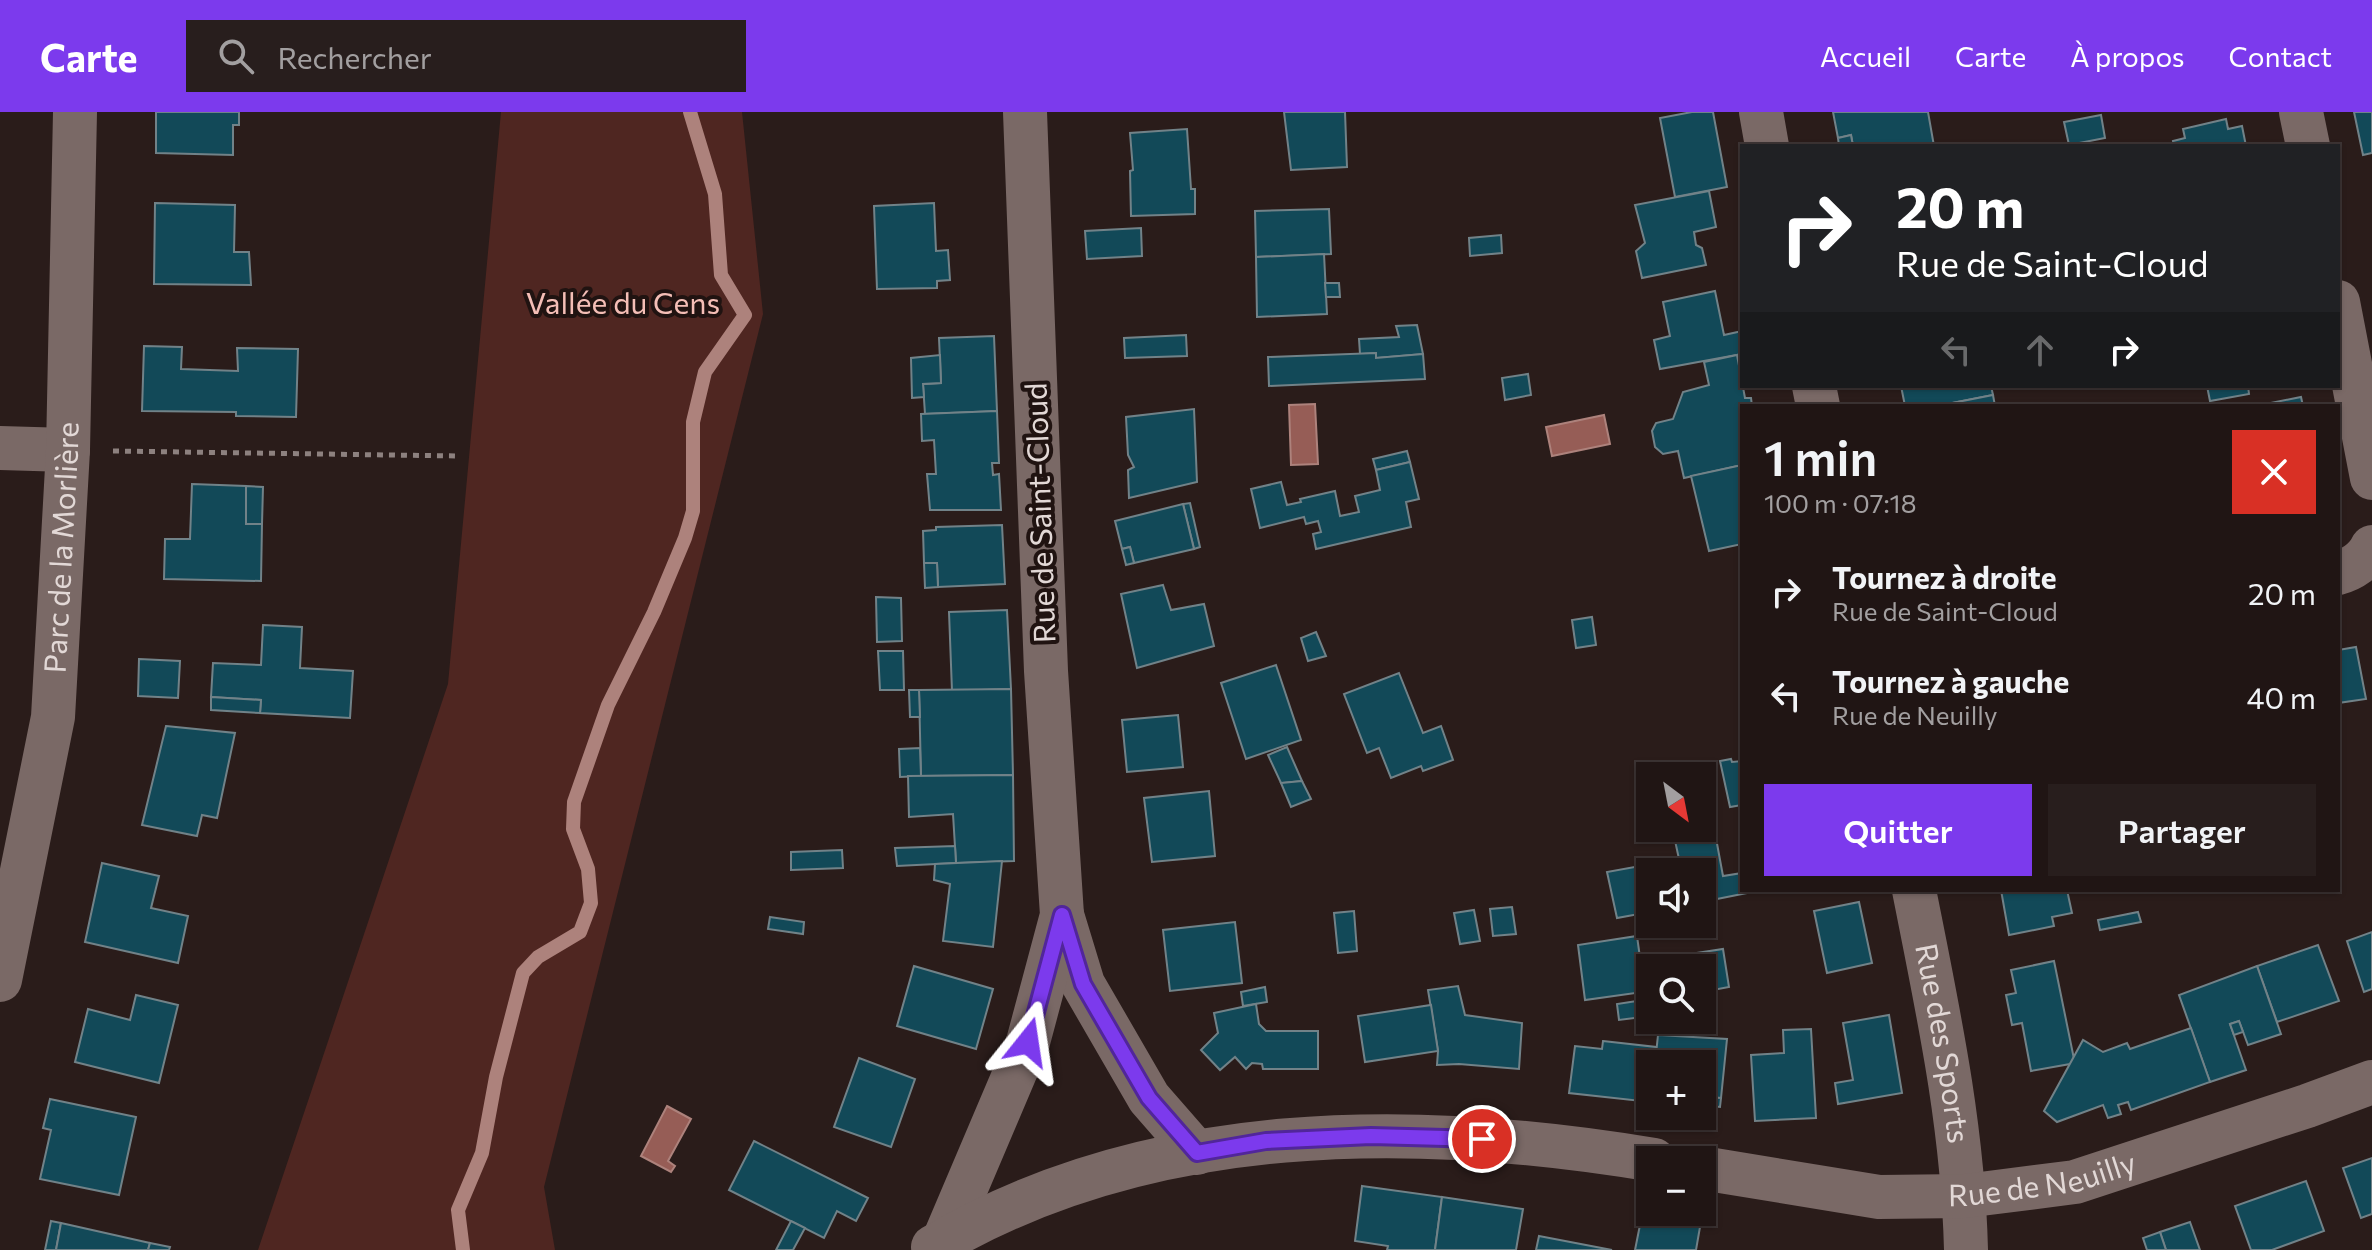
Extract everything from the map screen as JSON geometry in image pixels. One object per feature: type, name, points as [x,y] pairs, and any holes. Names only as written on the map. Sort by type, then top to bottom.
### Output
[{"type":"street","name":"Parc de la Morlière","points":[[0,980],[53,717],[68,450],[75,112]]},
{"type":"street","name":"Rue de Saint-Cloud","points":[[1025,112],[1046,671],[1062,915],[1083,984],[1149,1098],[1197,1153]]},
{"type":"street","points":[[1761,112],[1767,144]]},
{"type":"street","points":[[2301,112],[2308,144]]},
{"type":"street","points":[[2340,312],[2372,478]]},
{"type":"street","points":[[0,448],[68,450]]},
{"type":"street","points":[[2340,572],[2369,555],[2372,547]]},
{"type":"street","name":"Rue des Sports","points":[[1914,892],[1952,1084],[1965,1196],[1966,1250]]},
{"type":"street","name":"Rue de Saint-Cloud","points":[[936,1246],[1028,1042],[1062,915]]},
{"type":"street","name":"Rue de Neuilly","points":[[1716,1170],[1879,1197],[1965,1196],[2075,1182],[2372,1082]]},
{"type":"street","points":[[936,1246],[983,1218],[1115,1169],[1266,1141],[1371,1136],[1455,1137],[1590,1149],[1636,1157]]},
{"type":"path","points":[[68,450],[459,456]]},
{"type":"green space","name":"Vallée du Cens","points":[[501,112],[742,112],[763,314],[544,1187],[555,1250],[258,1250],[448,684]]},
{"type":"shaded area","points":[[1315,404],[1318,464],[1291,465],[1289,405]]},
{"type":"shaded area","points":[[1604,415],[1610,444],[1552,456],[1546,427]]},
{"type":"shaded area","points":[[667,1106],[691,1119],[668,1161],[675,1166],[671,1172],[641,1156]]},
{"type":"building","points":[[156,112],[239,112],[239,125],[233,125],[233,155],[156,153]]},
{"type":"building","points":[[1284,112],[1345,112],[1347,167],[1291,170]]},
{"type":"building","points":[[1713,112],[1727,187],[1675,197],[1660,118]]},
{"type":"building","points":[[1833,112],[1928,112],[1934,144],[1853,144],[1851,135],[1838,138]]},
{"type":"building","points":[[2354,112],[2372,112],[2372,153],[2363,155]]},
{"type":"building","points":[[2101,115],[2105,138],[2069,144],[2064,122]]},
{"type":"building","points":[[2226,119],[2228,129],[2242,126],[2246,144],[2174,144],[2173,141],[2185,138],[2183,129]]},
{"type":"building","points":[[1187,129],[1195,214],[1131,216],[1130,171],[1133,170],[1130,133]]},
{"type":"building","points":[[1851,135],[1853,144],[1839,144],[1838,138]]},
{"type":"building","points":[[1709,191],[1716,227],[1694,232],[1696,245],[1702,248],[1706,265],[1642,278],[1636,251],[1645,243],[1635,205]]},
{"type":"building","points":[[155,203],[235,205],[234,252],[249,252],[251,285],[154,284]]},
{"type":"building","points":[[934,203],[936,251],[948,250],[950,280],[937,281],[937,288],[877,289],[874,206]]},
{"type":"building","points":[[1329,209],[1331,254],[1256,257],[1255,211]]},
{"type":"building","points":[[1141,228],[1142,256],[1087,259],[1085,231]]},
{"type":"building","points":[[1501,235],[1502,253],[1470,256],[1469,238]]},
{"type":"building","points":[[1324,254],[1327,314],[1257,317],[1256,257]]},
{"type":"building","points":[[1325,283],[1339,283],[1340,297],[1326,297]]},
{"type":"building","points":[[1715,291],[1724,335],[1740,331],[1740,354],[1660,369],[1654,340],[1670,336],[1663,302]]},
{"type":"building","points":[[1417,325],[1423,354],[1376,358],[1376,353],[1360,354],[1359,339],[1399,337],[1396,326]]},
{"type":"building","points":[[1186,335],[1187,356],[1125,358],[1124,338]]},
{"type":"building","points":[[994,336],[997,411],[925,414],[923,384],[941,383],[939,338]]},
{"type":"building","points":[[144,346],[182,347],[181,369],[238,371],[237,348],[298,349],[296,417],[236,416],[236,412],[142,411]]},
{"type":"building","points":[[1376,353],[1376,358],[1423,354],[1425,379],[1269,386],[1268,357]]},
{"type":"building","points":[[940,355],[941,383],[923,384],[924,397],[912,398],[911,358]]},
{"type":"building","points":[[1737,355],[1740,388],[1743,388],[1745,398],[1751,398],[1752,404],[1740,404],[1740,465],[1684,478],[1678,451],[1663,454],[1655,447],[1652,431],[1656,423],[1673,419],[1683,392],[1709,385],[1704,362]]},
{"type":"building","points":[[1528,374],[1531,395],[1505,400],[1502,378]]},
{"type":"building","points":[[1901,388],[1991,388],[1993,395],[1947,404],[1905,404]]},
{"type":"building","points":[[2207,388],[2248,388],[2249,394],[2210,401]]},
{"type":"building","points":[[1993,395],[1995,404],[1947,404]]},
{"type":"building","points":[[2301,397],[2303,404],[2266,404]]},
{"type":"building","points":[[1194,409],[1197,482],[1129,498],[1128,470],[1134,467],[1128,455],[1126,417]]},
{"type":"building","points":[[997,411],[999,463],[992,463],[993,475],[999,474],[1001,510],[930,510],[927,474],[936,474],[934,440],[922,441],[921,414]]},
{"type":"building","points":[[1407,451],[1410,462],[1376,470],[1373,459]]},
{"type":"building","points":[[1410,462],[1419,499],[1406,502],[1411,527],[1316,549],[1313,534],[1321,532],[1318,521],[1306,524],[1304,517],[1260,528],[1251,489],[1281,482],[1287,505],[1335,491],[1340,516],[1359,512],[1355,496],[1380,490],[1376,470]]},
{"type":"building","points":[[1740,465],[1740,544],[1709,551],[1691,476]]},
{"type":"building","points":[[192,484],[246,486],[246,524],[262,524],[261,581],[164,579],[165,539],[190,539]]},
{"type":"building","points":[[246,486],[263,487],[262,524],[246,524]]},
{"type":"building","points":[[1190,503],[1200,547],[1194,549],[1183,504]]},
{"type":"building","points":[[1183,504],[1194,549],[1134,563],[1130,547],[1122,549],[1115,521]]},
{"type":"building","points":[[1002,525],[1005,584],[938,587],[937,563],[924,563],[923,531],[936,530],[936,527]]},
{"type":"building","points":[[1130,547],[1134,563],[1126,565],[1122,549]]},
{"type":"building","points":[[924,563],[937,563],[938,587],[925,588]]},
{"type":"building","points":[[1163,585],[1171,610],[1204,604],[1214,646],[1137,668],[1121,594]]},
{"type":"building","points":[[876,597],[901,598],[902,641],[877,642]]},
{"type":"building","points":[[1007,610],[1011,689],[952,691],[949,612]]},
{"type":"building","points":[[1592,617],[1596,645],[1576,648],[1572,620]]},
{"type":"building","points":[[263,625],[302,627],[300,668],[353,671],[350,718],[260,713],[261,700],[211,697],[213,663],[261,665]]},
{"type":"building","points":[[1316,632],[1326,656],[1308,661],[1301,638]]},
{"type":"building","points":[[2356,647],[2366,699],[2340,703],[2340,650]]},
{"type":"building","points":[[878,651],[903,651],[904,690],[880,690]]},
{"type":"building","points":[[139,659],[180,661],[178,698],[138,696]]},
{"type":"building","points":[[1276,665],[1301,740],[1246,759],[1221,683]]},
{"type":"building","points":[[1399,673],[1423,733],[1441,726],[1453,760],[1423,771],[1421,766],[1391,778],[1379,748],[1367,753],[1344,694]]},
{"type":"building","points":[[1011,689],[1013,775],[921,776],[919,690]]},
{"type":"building","points":[[909,690],[919,690],[920,717],[910,717]]},
{"type":"building","points":[[211,697],[261,700],[260,713],[211,710]]},
{"type":"building","points":[[1178,715],[1183,767],[1127,772],[1122,720]]},
{"type":"building","points":[[166,726],[235,733],[217,818],[202,815],[197,836],[142,825]]},
{"type":"building","points":[[1287,747],[1302,781],[1281,783],[1268,755]]},
{"type":"building","points":[[920,748],[921,776],[900,777],[899,749]]},
{"type":"building","points":[[1720,761],[1740,761],[1740,805],[1730,807]]},
{"type":"building","points":[[1013,775],[1014,861],[956,863],[953,814],[909,817],[908,776]]},
{"type":"building","points":[[1302,781],[1311,799],[1291,807],[1281,783]]},
{"type":"building","points":[[1209,791],[1215,856],[1152,862],[1144,798]]},
{"type":"building","points":[[1716,838],[1723,876],[1740,873],[1740,892],[1752,892],[1716,899],[1716,858],[1679,858],[1675,842],[1716,842]]},
{"type":"building","points":[[955,846],[956,863],[897,866],[895,848]]},
{"type":"building","points":[[842,850],[843,868],[791,870],[791,852]]},
{"type":"building","points":[[1002,861],[993,947],[943,941],[950,884],[934,880],[935,864]]},
{"type":"building","points":[[102,863],[159,876],[151,908],[188,916],[178,963],[85,942]]},
{"type":"building","points":[[1636,867],[1636,915],[1617,918],[1607,872]]},
{"type":"building","points":[[2001,892],[2067,892],[2072,913],[2052,917],[2054,926],[2009,935]]},
{"type":"building","points":[[1859,902],[1872,963],[1827,973],[1814,911]]},
{"type":"building","points":[[1512,907],[1516,934],[1493,936],[1490,909]]},
{"type":"building","points":[[1474,910],[1480,941],[1460,944],[1454,913]]},
{"type":"building","points":[[1354,911],[1357,951],[1338,953],[1334,913]]},
{"type":"building","points":[[2138,912],[2141,922],[2100,930],[2098,920]]},
{"type":"building","points":[[770,917],[804,922],[803,934],[768,929]]},
{"type":"building","points":[[1235,922],[1242,983],[1170,991],[1163,930]]},
{"type":"building","points":[[2372,932],[2372,989],[2364,992],[2347,941]]},
{"type":"building","points":[[1636,936],[1639,954],[1636,954],[1636,993],[1585,1000],[1578,945]]},
{"type":"building","points":[[2318,945],[2339,1001],[2277,1022],[2257,966]]},
{"type":"building","points":[[1723,949],[1729,987],[1716,989],[1716,954],[1690,954]]},
{"type":"building","points":[[2054,961],[2074,1059],[2070,1064],[2031,1071],[2022,1023],[2012,1025],[2006,995],[2016,993],[2011,970]]},
{"type":"building","points":[[914,966],[993,989],[976,1049],[897,1026]]},
{"type":"building","points":[[2257,966],[2281,1034],[2248,1045],[2239,1021],[2230,1024],[2246,1070],[2210,1082],[2179,995]]},
{"type":"building","points":[[1458,986],[1465,1015],[1522,1023],[1519,1069],[1437,1065],[1438,1051],[1428,990]]},
{"type":"building","points":[[1265,987],[1267,1002],[1243,1006],[1241,992]]},
{"type":"building","points":[[136,995],[178,1005],[159,1083],[75,1062],[88,1009],[130,1020]]},
{"type":"building","points":[[1636,1001],[1636,1018],[1619,1020],[1617,1004]]},
{"type":"building","points":[[1256,1004],[1259,1024],[1266,1031],[1318,1031],[1318,1069],[1263,1069],[1262,1064],[1252,1063],[1246,1069],[1235,1057],[1220,1070],[1201,1050],[1218,1033],[1214,1013]]},
{"type":"building","points":[[1431,1005],[1438,1051],[1365,1062],[1358,1016]]},
{"type":"building","points":[[1889,1015],[1902,1093],[1838,1104],[1835,1083],[1853,1080],[1843,1023]]},
{"type":"building","points":[[2239,1021],[2243,1032],[2234,1035],[2230,1024]]},
{"type":"building","points":[[2191,1028],[2210,1082],[2131,1110],[2128,1102],[2118,1105],[2121,1114],[2108,1118],[2103,1105],[2057,1122],[2044,1111],[2083,1040],[2103,1052],[2127,1043],[2130,1049]]},
{"type":"building","points":[[1811,1029],[1816,1118],[1755,1121],[1751,1055],[1784,1053],[1783,1030]]},
{"type":"building","points":[[1658,1035],[1727,1039],[1721,1098],[1716,1098],[1716,1050],[1656,1050]]},
{"type":"building","points":[[1603,1041],[1656,1047],[1656,1050],[1636,1050],[1636,1100],[1569,1093],[1575,1046],[1602,1049]]},
{"type":"building","points":[[859,1058],[915,1079],[891,1147],[834,1127]]},
{"type":"building","points":[[1716,1098],[1721,1098],[1720,1107],[1716,1107]]},
{"type":"building","points":[[50,1099],[136,1117],[119,1195],[40,1179],[51,1130],[43,1128]]},
{"type":"building","points":[[754,1141],[868,1198],[856,1221],[837,1211],[824,1238],[729,1190]]},
{"type":"building","points":[[2372,1158],[2372,1214],[2361,1218],[2343,1168]]},
{"type":"building","points":[[2306,1181],[2324,1231],[2272,1250],[2251,1250],[2235,1206]]},
{"type":"building","points":[[1362,1186],[1442,1197],[1435,1250],[1387,1250],[1388,1246],[1355,1241]]},
{"type":"building","points":[[1442,1197],[1523,1209],[1516,1250],[1435,1250]]},
{"type":"building","points":[[51,1221],[61,1223],[56,1250],[45,1250]]},
{"type":"building","points":[[791,1221],[805,1228],[793,1250],[776,1250]]},
{"type":"building","points":[[2190,1222],[2200,1250],[2166,1250],[2160,1232]]},
{"type":"building","points":[[61,1223],[150,1243],[148,1250],[56,1250]]},
{"type":"building","points":[[1640,1226],[1700,1227],[1696,1250],[1635,1250]]},
{"type":"building","points":[[2160,1232],[2166,1250],[2147,1250],[2143,1238]]},
{"type":"building","points":[[1539,1236],[1612,1250],[1536,1250]]},
{"type":"building","points":[[150,1243],[170,1247],[169,1250],[148,1250]]},
{"type":"waterway","points":[[463,1250],[458,1210],[482,1153],[496,1077],[523,973],[538,957],[580,932],[591,903],[588,869],[573,829],[574,802],[608,705],[654,612],[685,538],[693,511],[693,422],[705,372],[745,315],[721,275],[715,194],[690,112]]},
{"type":"route","points":[[1028,1042],[1062,915],[1083,984],[1149,1098],[1197,1153],[1266,1141],[1371,1136],[1482,1139]]}]
